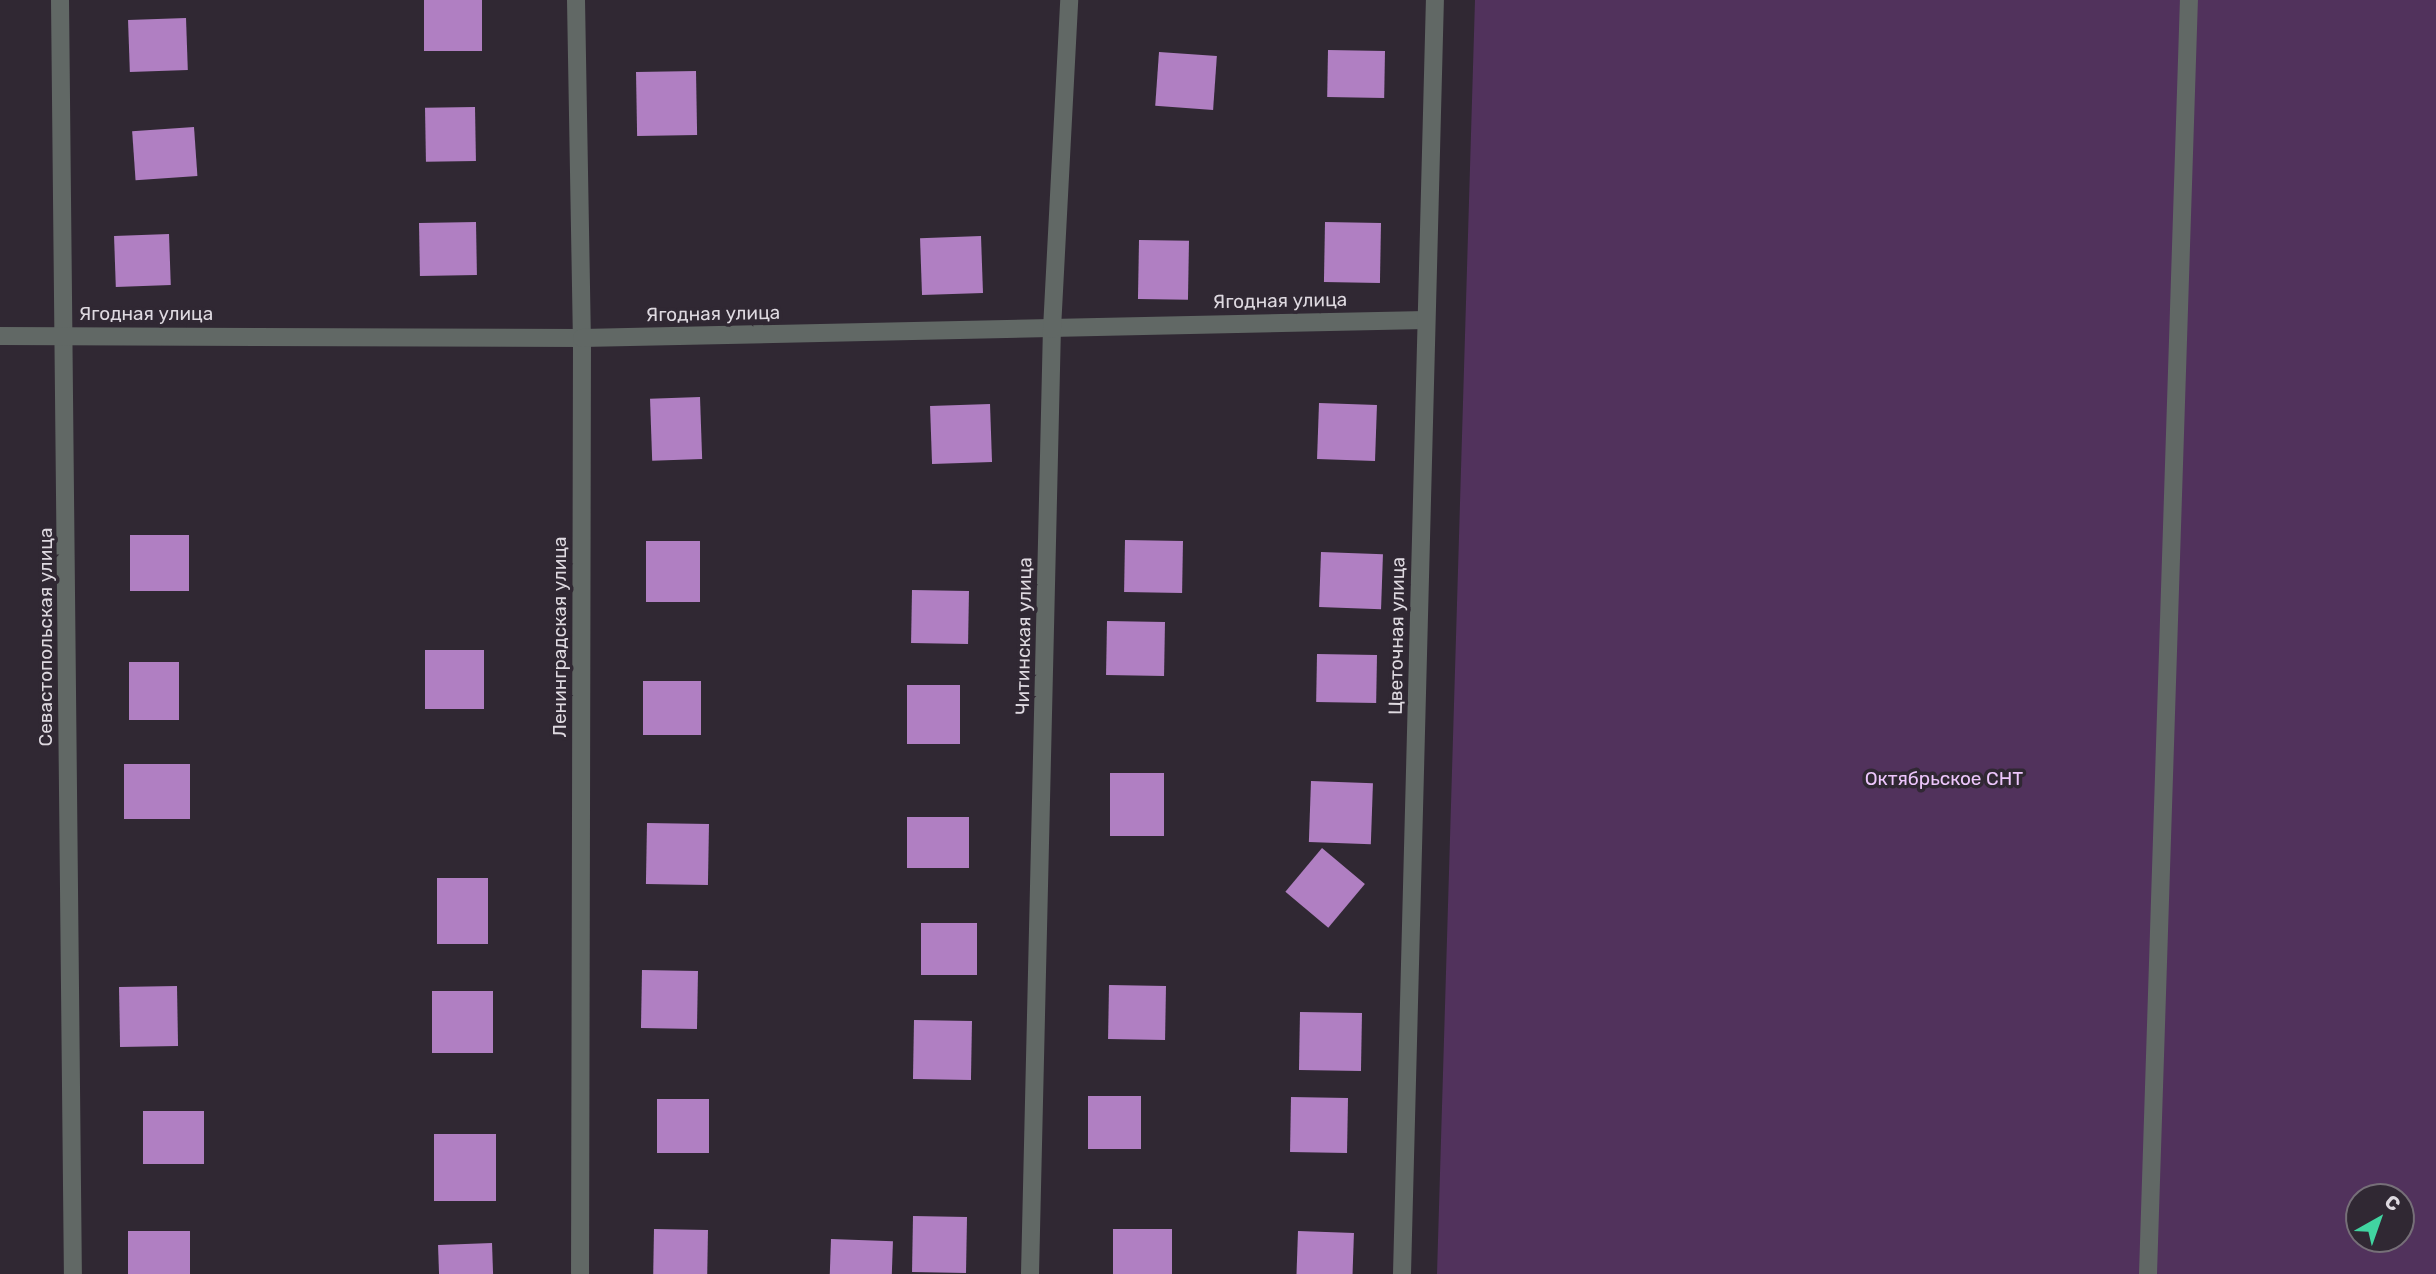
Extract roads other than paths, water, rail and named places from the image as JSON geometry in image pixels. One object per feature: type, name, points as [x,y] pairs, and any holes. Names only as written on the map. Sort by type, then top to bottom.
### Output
[{"type":"street","name":"Севастопольская улица","points":[[60,0],[73,1274]]},
{"type":"street","name":"Ленинградская улица","points":[[576,0],[582,338],[580,1274]]},
{"type":"street","name":"Читинская улица","points":[[1030,1274],[1052,329],[1069,0]]},
{"type":"street","name":"Цветочная улица","points":[[1402,1274],[1435,0]]},
{"type":"street","points":[[2148,1274],[2189,0]]},
{"type":"street","name":"Ягодная улица","points":[[0,336],[582,338],[1426,320]]},
{"type":"park label","name":"Октябрьское СНТ","points":[[1944,779]]}]
